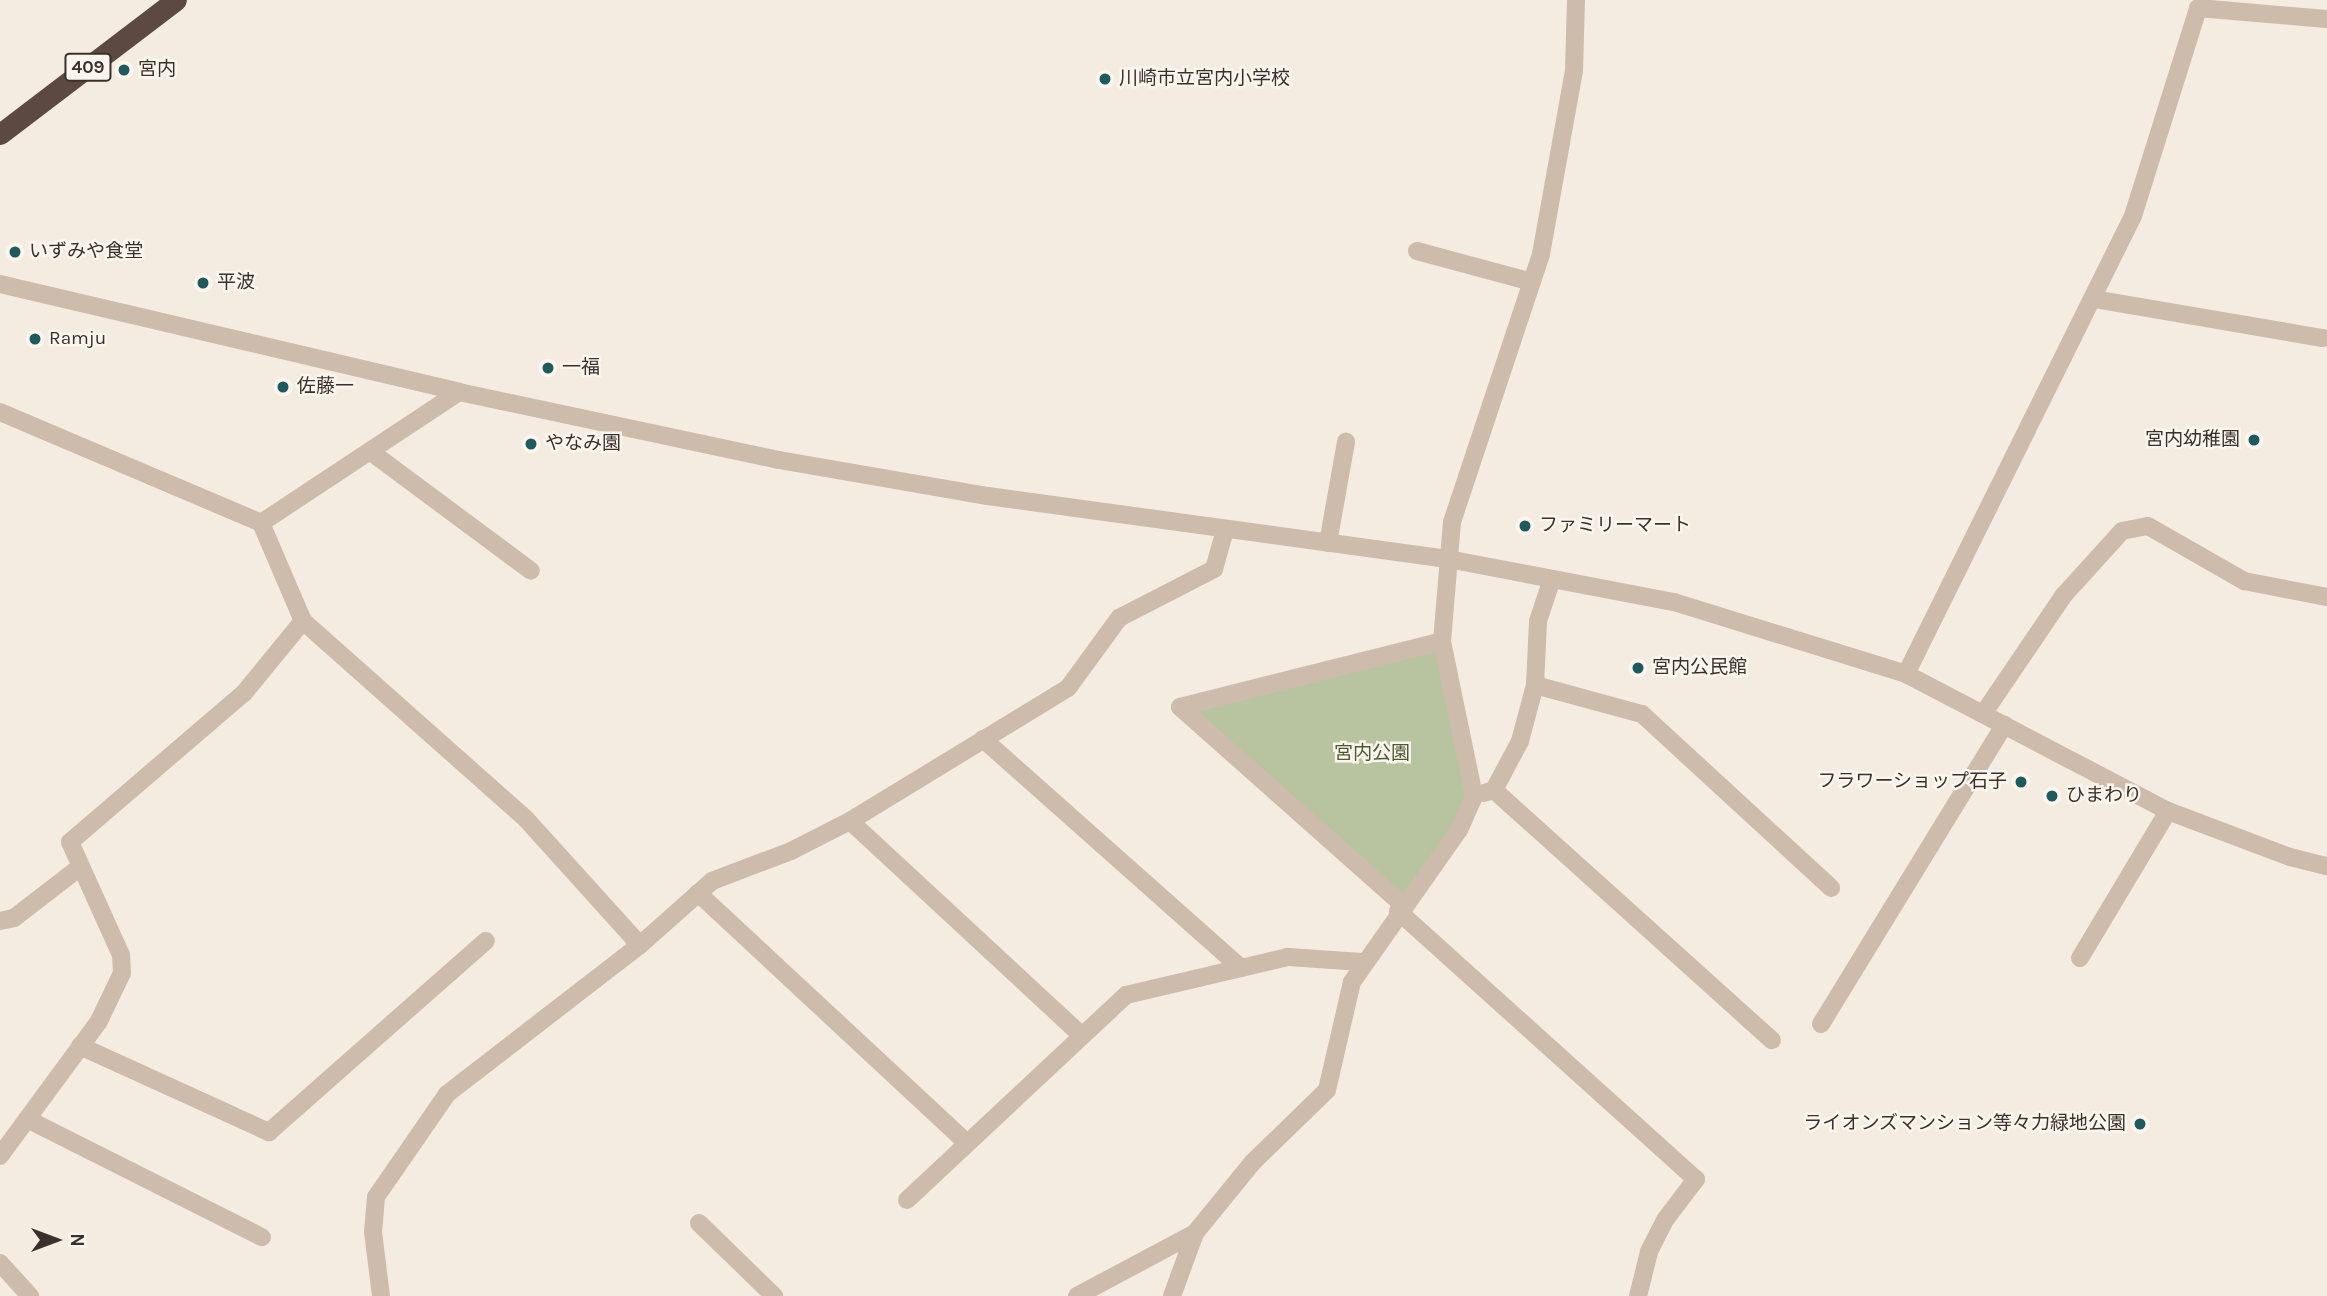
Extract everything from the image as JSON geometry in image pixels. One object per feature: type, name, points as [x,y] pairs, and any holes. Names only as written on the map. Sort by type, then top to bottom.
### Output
[{"type":"highway","name":"409","points":[[0,134],[176,0]]},
{"type":"street","points":[[1172,1296],[1195,1233],[1253,1162],[1327,1090],[1352,982],[1362,962],[1459,830],[1474,796],[1442,641],[1452,522],[1532,282],[1574,71],[1576,0]]},
{"type":"street","points":[[1906,674],[2133,216],[2198,8],[2327,19]]},
{"type":"street","points":[[1417,251],[1532,282]]},
{"type":"street","points":[[0,284],[459,392],[779,460],[1226,530],[1448,559],[1674,601],[1906,674],[2168,811],[2290,857],[2327,866]]},
{"type":"street","points":[[2094,299],[2323,338]]},
{"type":"street","points":[[261,523],[459,392]]},
{"type":"street","points":[[0,412],[261,523],[303,621],[526,819],[640,944]]},
{"type":"street","points":[[1328,543],[1346,442]]},
{"type":"street","points":[[371,452],[531,571]]},
{"type":"street","points":[[1983,714],[2064,595],[2122,531],[2148,526],[2244,581],[2327,597]]},
{"type":"street","points":[[382,1296],[373,1232],[376,1196],[404,1150],[446,1094],[640,944],[712,881],[791,851],[850,821],[1068,688],[1119,618],[1214,569],[1226,530]]},
{"type":"street","points":[[1474,796],[1494,790],[1520,741],[1535,685],[1538,621],[1552,579]]},
{"type":"street","points":[[0,1156],[80,1046],[122,973],[121,955],[79,868],[70,842],[244,693],[303,621]]},
{"type":"street","points":[[1442,641],[1180,707],[1696,1179],[1665,1220],[1649,1252],[1638,1296]]},
{"type":"street","points":[[1535,685],[1642,714],[1831,888]]},
{"type":"street","points":[[1821,1024],[2004,725]]},
{"type":"street","points":[[983,739],[1241,968]]},
{"type":"street","points":[[1494,790],[1772,1040]]},
{"type":"street","points":[[2080,958],[2168,811]]},
{"type":"street","points":[[850,821],[1082,1036]]},
{"type":"street","points":[[0,921],[14,918],[79,868]]},
{"type":"street","points":[[698,893],[967,1143]]},
{"type":"street","points":[[80,1046],[269,1132],[486,941]]},
{"type":"street","points":[[907,1200],[1126,995],[1288,957],[1362,962]]},
{"type":"street","points":[[27,1119],[262,1237]]},
{"type":"street","points":[[699,1223],[774,1296]]},
{"type":"street","points":[[1077,1296],[1195,1233]]},
{"type":"street","points":[[0,1263],[30,1296]]},
{"type":"green space","name":"宮内公園","points":[[1442,641],[1474,796],[1403,905],[1180,707]]},
{"type":"place","name":"宮内","points":[[124,70]]},
{"type":"place","name":"川崎市立宮内小学校","points":[[1105,79]]},
{"type":"place","name":"いずみや食堂","points":[[15,252]]},
{"type":"place","name":"平波","points":[[203,283]]},
{"type":"place","name":"Ramju","points":[[35,339]]},
{"type":"place","name":"一福","points":[[548,368]]},
{"type":"place","name":"佐藤一","points":[[283,387]]},
{"type":"place","name":"宮内幼稚園","points":[[2254,440]]},
{"type":"place","name":"やなみ園","points":[[531,444]]},
{"type":"place","name":"ファミリーマート","points":[[1525,526]]},
{"type":"place","name":"宮内公民館","points":[[1638,668]]},
{"type":"place","name":"フラワーショップ石子","points":[[2021,782]]},
{"type":"place","name":"ひまわり","points":[[2052,796]]},
{"type":"place","name":"ライオンズマンション等々力緑地公園","points":[[2140,1124]]}]
